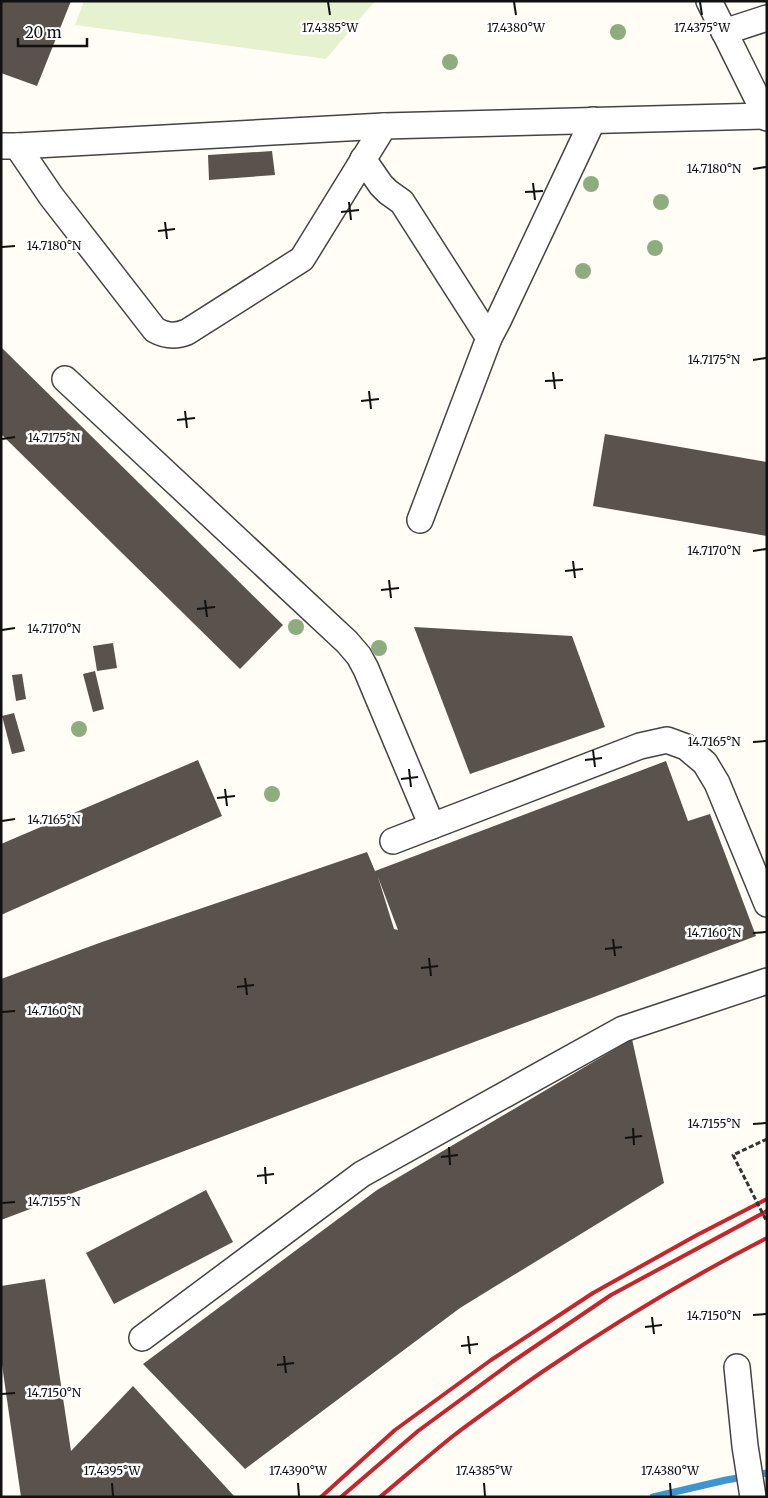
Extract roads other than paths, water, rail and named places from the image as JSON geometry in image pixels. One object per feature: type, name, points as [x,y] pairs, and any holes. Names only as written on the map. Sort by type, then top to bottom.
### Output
[{"type":"street","points":[[9,146],[384,126],[766,117],[709,1]]},
{"type":"street","points":[[724,32],[767,18]]},
{"type":"street","points":[[420,520],[489,338],[593,120]]},
{"type":"street","points":[[9,146],[51,196],[155,330],[164,335],[178,336],[302,259],[384,126]]},
{"type":"street","points":[[363,160],[381,186],[402,202],[489,338]]},
{"type":"street","points":[[65,379],[348,642],[366,669],[432,826]]},
{"type":"street","points":[[393,841],[640,746],[667,740],[686,747],[705,762],[717,783],[767,904]]},
{"type":"street","points":[[142,1338],[362,1174],[623,1029],[767,982]]},
{"type":"street","points":[[737,1366],[745,1446],[753,1496]]},
{"type":"waterway","points":[[653,1497],[726,1480],[767,1473]]},
{"type":"railway","points":[[321,1497],[395,1430],[491,1360],[593,1293],[697,1235],[767,1199]]},
{"type":"railway","points":[[341,1497],[418,1431],[512,1362],[611,1295],[767,1211]]},
{"type":"railway","points":[[380,1497],[453,1436],[542,1372],[681,1285],[767,1238]]}]
